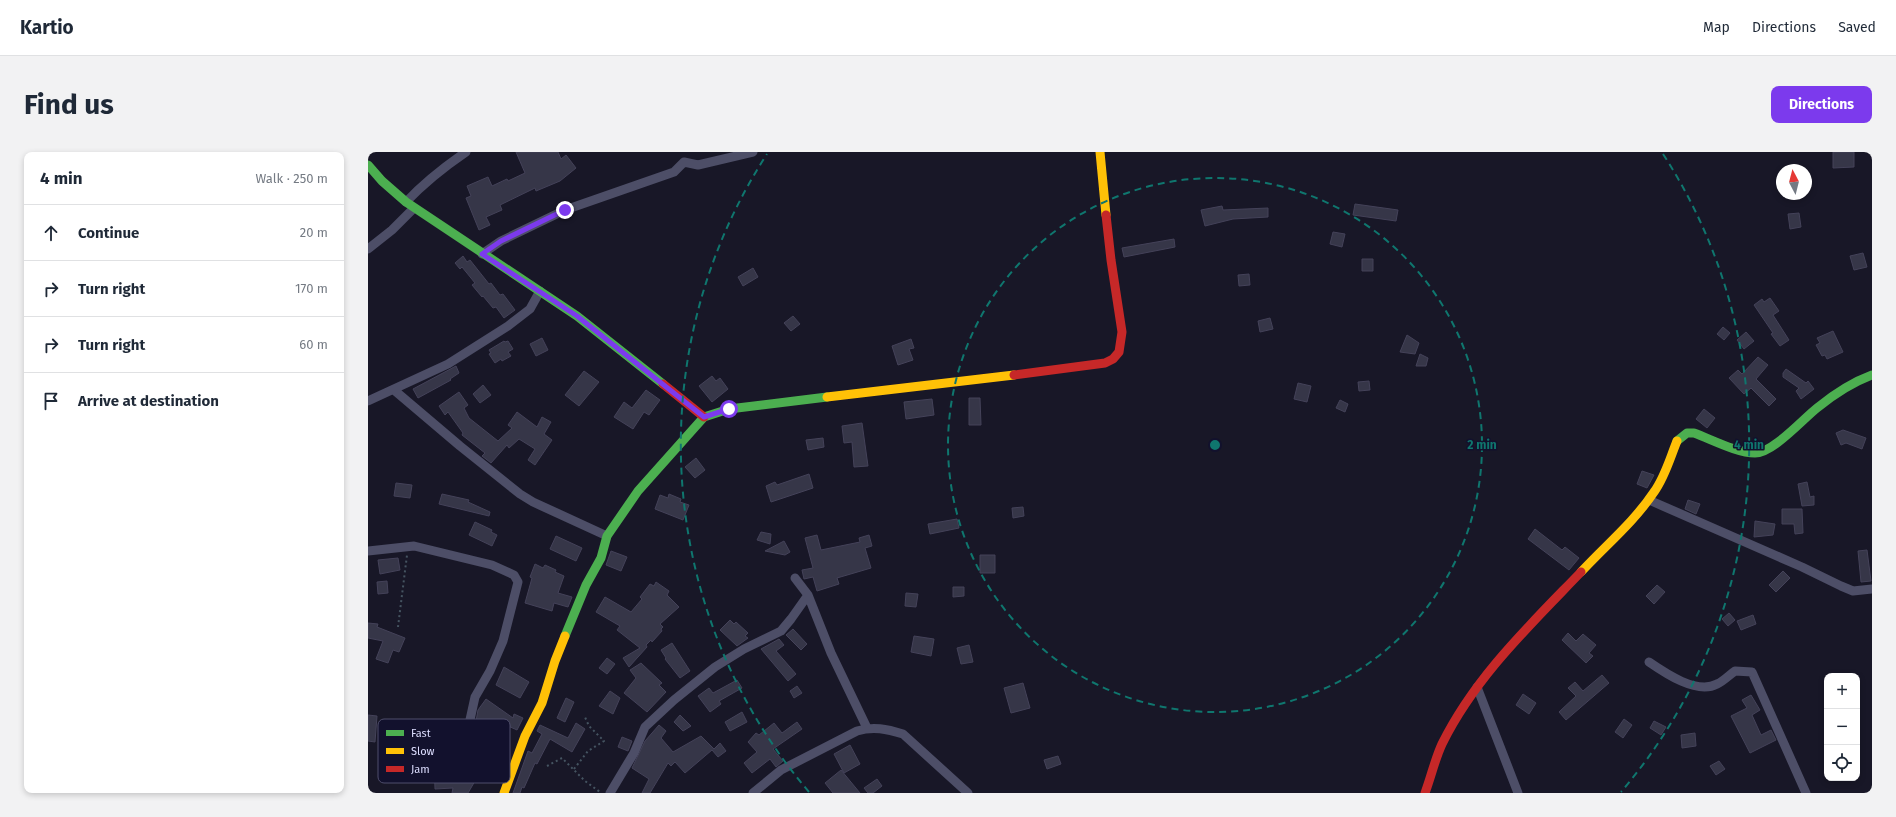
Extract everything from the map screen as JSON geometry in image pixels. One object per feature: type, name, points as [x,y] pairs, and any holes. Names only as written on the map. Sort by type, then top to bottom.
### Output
[{"type":"street","points":[[368,249],[405,219],[410,205],[431,177],[466,152]]},
{"type":"street","points":[[482,254],[501,241],[565,210],[674,172],[684,162],[698,165],[753,152]]},
{"type":"street","points":[[510,774],[525,736],[542,703],[555,661],[586,585],[601,558],[607,536],[643,486],[704,417],[729,409],[1065,369],[1104,363],[1113,358],[1120,348],[1122,332],[1111,260],[1100,152]]},
{"type":"street","points":[[368,165],[382,181],[410,205],[577,316],[704,417]]},
{"type":"street","points":[[368,401],[448,364],[508,326],[530,309],[540,291]]},
{"type":"street","points":[[1425,793],[1442,745],[1468,698],[1512,643],[1605,547],[1631,523],[1649,500],[1664,474],[1672,450],[1681,436],[1687,433],[1694,433],[1744,451],[1756,453],[1782,440],[1817,408],[1859,380],[1872,375]]},
{"type":"street","points":[[394,390],[520,494],[533,502],[607,536]]},
{"type":"street","points":[[1649,500],[1802,567],[1847,589],[1853,591],[1872,589]]},
{"type":"street","points":[[368,551],[414,546],[492,565],[514,575],[518,582],[503,641],[490,671],[475,696],[470,719]]},
{"type":"street","points":[[795,578],[808,595],[831,653],[867,728]]},
{"type":"street","points":[[610,793],[634,753],[645,727],[650,722],[682,693],[715,668],[744,649],[781,631],[808,595]]},
{"type":"street","points":[[1649,662],[1668,676],[1699,688],[1716,685],[1735,671],[1752,672],[1806,793]]},
{"type":"street","points":[[1478,687],[1518,793]]},
{"type":"street","points":[[754,793],[781,770],[857,731],[867,728],[890,730],[903,734],[968,793]]},
{"type":"street","points":[[504,793],[507,783]]},
{"type":"path","points":[[398,627],[405,580],[406,551],[414,546]]},
{"type":"path","points":[[574,768],[588,751],[604,741],[589,726],[584,715]]},
{"type":"path","points":[[547,766],[562,758],[574,768],[585,781],[601,793]]},
{"type":"building","points":[[516,152],[558,152],[561,159],[566,155],[576,168],[560,181],[536,191],[535,188],[500,205],[502,210],[486,217],[490,225],[479,230],[466,198],[471,196],[467,186],[488,177],[492,186],[507,179],[508,181],[525,173]]},
{"type":"building","points":[[1833,152],[1854,152],[1854,167],[1833,168]]},
{"type":"building","points":[[1355,204],[1398,210],[1396,221],[1353,215]]},
{"type":"building","points":[[1222,206],[1223,210],[1268,208],[1268,217],[1233,219],[1205,226],[1201,210]]},
{"type":"building","points":[[1799,213],[1801,227],[1790,229],[1788,214]]},
{"type":"building","points":[[1333,232],[1345,234],[1342,247],[1330,244]]},
{"type":"building","points":[[1174,239],[1175,247],[1124,257],[1122,248]]},
{"type":"building","points":[[1863,253],[1867,267],[1854,270],[1850,256]]},
{"type":"building","points":[[463,256],[467,262],[470,260],[500,295],[503,294],[515,310],[504,318],[496,307],[493,308],[483,296],[482,297],[472,285],[475,283],[462,267],[460,269],[455,263]]},
{"type":"building","points":[[1362,259],[1373,259],[1373,271],[1362,271]]},
{"type":"building","points":[[753,268],[758,277],[743,286],[738,277]]},
{"type":"building","points":[[1249,274],[1250,285],[1239,286],[1238,275]]},
{"type":"building","points":[[1770,298],[1779,311],[1773,315],[1789,340],[1780,346],[1754,305],[1762,299],[1764,302]]},
{"type":"building","points":[[793,316],[800,324],[791,331],[784,323]]},
{"type":"building","points":[[1270,318],[1273,329],[1260,332],[1258,321]]},
{"type":"building","points":[[1723,327],[1730,333],[1724,340],[1717,334]]},
{"type":"building","points":[[1833,331],[1843,352],[1827,359],[1825,355],[1822,356],[1816,345],[1820,343],[1817,338]]},
{"type":"building","points":[[1746,332],[1754,341],[1744,349],[1737,340]]},
{"type":"building","points":[[1407,335],[1419,343],[1415,354],[1400,352]]},
{"type":"building","points":[[542,338],[548,350],[536,356],[530,344]]},
{"type":"building","points":[[911,339],[914,348],[909,349],[913,360],[898,365],[892,346]]},
{"type":"building","points":[[504,341],[508,341],[513,349],[508,352],[511,356],[502,361],[501,359],[495,363],[489,354],[491,353],[489,350]]},
{"type":"building","points":[[1420,354],[1428,358],[1426,366],[1416,366]]},
{"type":"building","points":[[1758,357],[1768,365],[1756,379],[1776,399],[1769,406],[1751,388],[1744,394],[1729,378],[1738,370],[1742,374]]},
{"type":"building","points":[[456,366],[459,373],[450,379],[451,380],[418,398],[413,389]]},
{"type":"building","points":[[1786,369],[1806,383],[1808,381],[1814,389],[1801,399],[1796,391],[1799,388],[1783,377],[1783,373]]},
{"type":"building","points":[[584,371],[599,382],[579,406],[565,395]]},
{"type":"building","points":[[712,376],[716,381],[720,378],[728,389],[712,402],[699,386]]},
{"type":"building","points":[[1369,381],[1370,390],[1359,391],[1358,382]]},
{"type":"building","points":[[1298,383],[1311,386],[1307,402],[1294,399]]},
{"type":"building","points":[[483,385],[491,395],[480,403],[473,394]]},
{"type":"building","points":[[646,390],[660,400],[649,415],[644,412],[633,429],[614,417],[624,402],[632,408]]},
{"type":"building","points":[[459,392],[468,405],[464,408],[469,418],[498,441],[512,428],[508,425],[517,412],[537,427],[542,417],[551,422],[544,434],[552,440],[535,465],[528,460],[535,449],[519,439],[509,448],[507,445],[491,463],[482,456],[485,453],[462,435],[463,433],[448,412],[445,415],[439,406]]},
{"type":"building","points":[[969,398],[980,398],[981,425],[969,425]]},
{"type":"building","points":[[932,399],[934,415],[906,419],[904,402]]},
{"type":"building","points":[[1340,400],[1348,404],[1345,412],[1336,408]]},
{"type":"building","points":[[1704,409],[1715,418],[1707,428],[1696,419]]},
{"type":"building","points":[[862,423],[868,466],[854,467],[852,442],[844,443],[842,426]]},
{"type":"building","points":[[1843,430],[1866,438],[1862,449],[1846,443],[1841,445],[1836,433]]},
{"type":"building","points":[[823,438],[824,447],[808,450],[806,440]]},
{"type":"building","points":[[696,458],[705,470],[695,478],[685,467]]},
{"type":"building","points":[[1642,471],[1654,475],[1647,488],[1637,484]]},
{"type":"building","points":[[809,474],[813,488],[771,502],[766,486],[775,482],[777,485]]},
{"type":"building","points":[[1807,482],[1810,497],[1814,496],[1814,505],[1802,506],[1798,484]]},
{"type":"building","points":[[396,483],[412,485],[410,498],[394,496]]},
{"type":"building","points":[[442,494],[469,500],[468,502],[490,512],[489,516],[439,504]]},
{"type":"building","points":[[669,494],[681,499],[680,502],[689,505],[683,520],[655,509],[660,495],[668,498]]},
{"type":"building","points":[[1688,500],[1700,504],[1696,514],[1685,509]]},
{"type":"building","points":[[1023,507],[1024,516],[1013,518],[1012,508]]},
{"type":"building","points":[[1782,509],[1802,509],[1803,533],[1795,534],[1794,524],[1782,524]]},
{"type":"building","points":[[957,519],[959,528],[930,534],[928,524]]},
{"type":"building","points":[[1755,521],[1775,524],[1773,535],[1754,537]]},
{"type":"building","points":[[475,522],[492,530],[491,532],[497,535],[492,546],[469,535]]},
{"type":"building","points":[[1535,529],[1562,550],[1565,547],[1579,558],[1569,570],[1528,539]]},
{"type":"building","points":[[761,532],[771,534],[770,544],[757,540]]},
{"type":"building","points":[[817,535],[821,550],[860,542],[859,538],[869,535],[872,546],[865,548],[871,568],[837,578],[839,584],[817,591],[813,577],[804,579],[802,570],[813,568],[805,538]]},
{"type":"building","points":[[556,536],[582,548],[576,561],[550,549]]},
{"type":"building","points":[[784,541],[790,552],[785,555],[765,551]]},
{"type":"building","points":[[1867,550],[1871,581],[1861,582],[1858,551]]},
{"type":"building","points":[[611,551],[627,557],[621,571],[606,565]]},
{"type":"building","points":[[980,555],[995,555],[995,573],[980,573]]},
{"type":"building","points":[[398,558],[400,570],[380,574],[378,560]]},
{"type":"building","points":[[535,564],[543,568],[545,565],[564,576],[558,593],[572,597],[568,607],[554,603],[552,611],[525,603],[532,578],[530,577]]},
{"type":"building","points":[[1783,571],[1790,578],[1776,592],[1769,585]]},
{"type":"building","points":[[387,581],[388,593],[378,594],[377,582]]},
{"type":"building","points":[[656,582],[669,591],[667,595],[679,607],[660,624],[663,627],[661,629],[662,631],[652,642],[651,640],[646,645],[647,647],[629,667],[623,658],[640,648],[617,630],[620,626],[596,612],[605,597],[631,612],[642,599],[640,597],[650,584],[654,586]]},
{"type":"building","points":[[1657,585],[1665,592],[1654,604],[1646,596]]},
{"type":"building","points":[[953,587],[964,587],[964,596],[953,597]]},
{"type":"building","points":[[906,593],[918,594],[916,607],[905,606]]},
{"type":"building","points":[[1729,613],[1735,620],[1728,626],[1722,619]]},
{"type":"building","points":[[1753,615],[1756,624],[1741,630],[1737,621]]},
{"type":"building","points":[[730,620],[734,624],[736,622],[748,633],[745,636],[748,638],[737,646],[720,630]]},
{"type":"building","points":[[368,623],[378,624],[377,627],[405,638],[399,652],[393,650],[388,663],[376,659],[383,641],[368,638]]},
{"type":"building","points":[[793,629],[807,644],[801,650],[786,635]]},
{"type":"building","points":[[1568,633],[1576,641],[1583,634],[1596,645],[1589,653],[1593,656],[1586,663],[1562,640]]},
{"type":"building","points":[[914,636],[934,639],[931,656],[911,652]]},
{"type":"building","points":[[779,639],[784,645],[776,651],[796,674],[788,681],[761,649]]},
{"type":"building","points":[[672,643],[690,671],[680,678],[665,659],[666,658],[661,650]]},
{"type":"building","points":[[969,645],[973,662],[961,664],[957,648]]},
{"type":"building","points":[[607,658],[615,664],[607,674],[599,668]]},
{"type":"building","points":[[641,663],[662,683],[659,685],[666,692],[647,712],[624,693],[636,678],[630,670]]},
{"type":"building","points":[[504,667],[529,682],[520,698],[496,685]]},
{"type":"building","points":[[1602,675],[1609,683],[1566,720],[1559,712],[1576,696],[1568,688],[1575,682],[1583,691]]},
{"type":"building","points":[[737,680],[742,688],[719,701],[721,704],[710,712],[698,696],[709,688],[713,693]]},
{"type":"building","points":[[1023,683],[1030,708],[1011,713],[1004,688]]},
{"type":"building","points":[[797,686],[802,693],[794,698],[790,691]]},
{"type":"building","points":[[610,691],[620,698],[613,714],[599,706]]},
{"type":"building","points":[[1523,694],[1536,703],[1529,714],[1516,705]]},
{"type":"building","points":[[1751,695],[1760,710],[1752,715],[1761,735],[1771,730],[1776,740],[1750,753],[1731,716],[1747,708],[1742,700]]},
{"type":"building","points":[[566,698],[574,702],[565,722],[557,718]]},
{"type":"building","points":[[486,699],[513,718],[514,714],[523,718],[517,730],[510,727],[510,719],[476,719],[478,710]]},
{"type":"building","points":[[742,712],[747,722],[730,731],[725,722]]},
{"type":"building","points":[[368,715],[377,716],[375,742],[368,741]]},
{"type":"building","points":[[680,715],[691,726],[683,731],[674,722]]},
{"type":"building","points":[[1624,719],[1632,725],[1623,738],[1615,732]]},
{"type":"building","points":[[1654,721],[1666,727],[1661,735],[1650,728]]},
{"type":"building","points":[[797,722],[802,729],[773,749],[783,761],[776,767],[770,759],[752,773],[744,763],[757,752],[748,742],[756,733],[759,735],[774,723],[782,733]]},
{"type":"building","points":[[576,723],[585,729],[572,752],[550,739],[537,764],[535,763],[524,788],[522,787],[520,793],[513,793],[528,751],[532,753],[542,734],[537,731],[540,725],[568,738]]},
{"type":"building","points":[[659,725],[666,731],[661,738],[673,752],[701,736],[714,749],[720,743],[726,751],[718,757],[712,750],[685,773],[675,762],[671,766],[668,763],[650,793],[642,793],[649,779],[632,768],[645,741]]},
{"type":"building","points":[[1695,733],[1696,746],[1682,748],[1681,735]]},
{"type":"building","points":[[622,737],[632,741],[628,751],[618,747]]},
{"type":"building","points":[[850,745],[860,764],[844,773],[834,754]]},
{"type":"building","points":[[1058,756],[1061,764],[1047,769],[1044,760]]},
{"type":"building","points":[[1719,761],[1725,769],[1716,775],[1710,766]]},
{"type":"building","points":[[841,770],[860,793],[833,793],[825,783]]},
{"type":"building","points":[[877,779],[882,786],[873,793],[868,793],[864,788]]},
{"type":"building","points":[[435,783],[474,783],[468,793],[452,793],[453,788],[435,789]]},
{"type":"traffic: fast","points":[[368,165],[382,181],[406,202],[577,316],[663,384]]},
{"type":"traffic: fast","points":[[1677,441],[1687,433],[1694,433],[1740,451],[1755,453],[1762,452],[1788,435],[1830,398],[1850,385],[1872,375]]},
{"type":"traffic: fast","points":[[565,636],[586,585],[601,558],[607,536],[638,491],[704,417],[729,409],[827,397]]},
{"type":"traffic: slow","points":[[1100,152],[1106,215]]},
{"type":"traffic: slow","points":[[827,397],[1014,375]]},
{"type":"traffic: slow","points":[[1581,572],[1629,523],[1646,503],[1658,486],[1677,441]]},
{"type":"traffic: slow","points":[[510,777],[525,736],[542,703],[555,661],[565,636]]},
{"type":"traffic: slow","points":[[504,793],[508,783]]},
{"type":"traffic: jam","points":[[1014,375],[1105,363],[1113,359],[1119,352],[1122,332],[1106,215]]},
{"type":"traffic: jam","points":[[663,384],[704,417]]},
{"type":"traffic: jam","points":[[1425,793],[1442,744],[1470,696],[1523,632],[1581,572]]},
{"type":"route","points":[[565,210],[501,241],[482,254],[577,316],[704,417],[729,409]]}]
